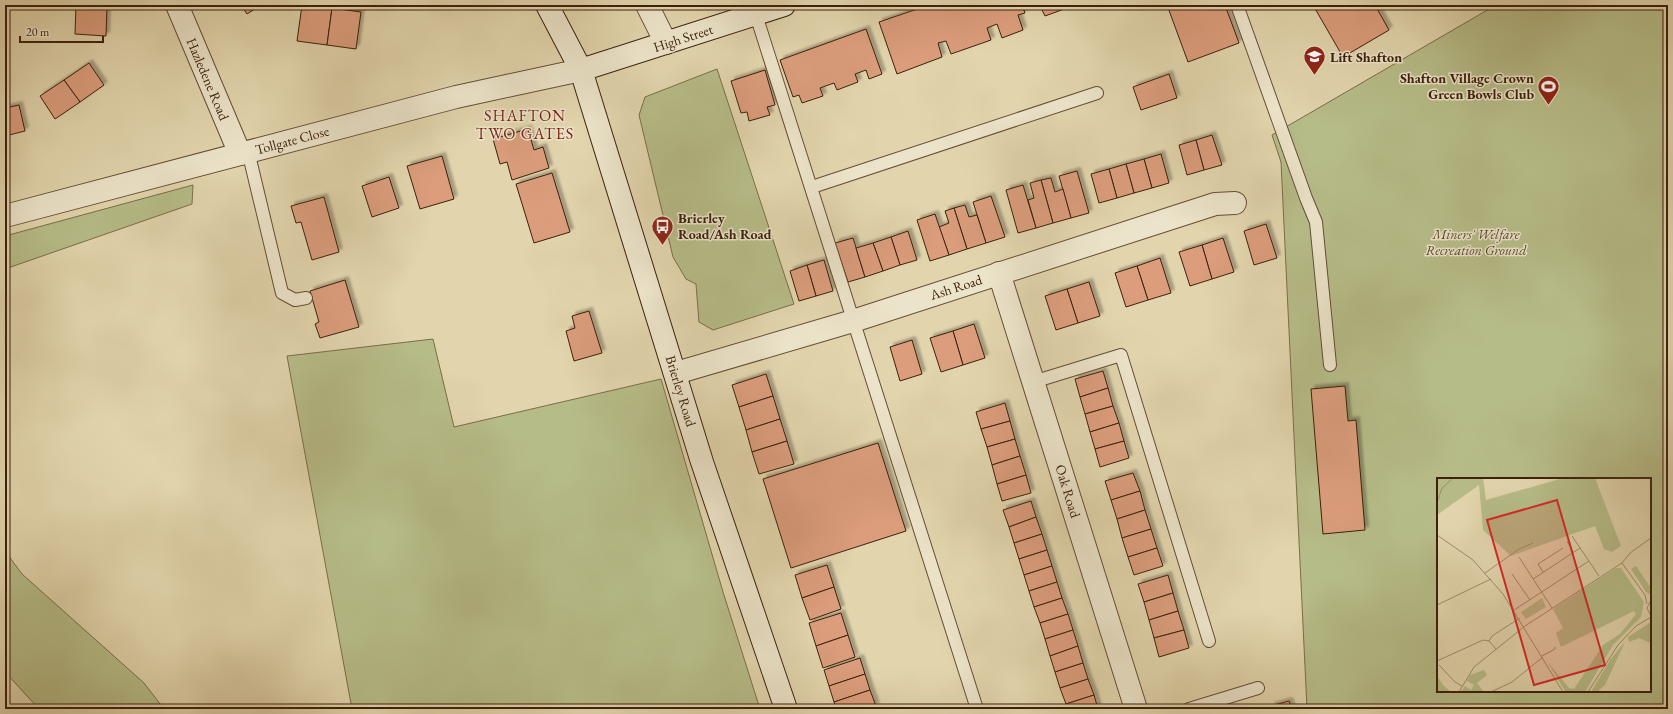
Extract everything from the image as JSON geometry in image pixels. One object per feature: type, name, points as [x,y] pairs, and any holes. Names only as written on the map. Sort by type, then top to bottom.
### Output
[{"type":"street","name":"Hazledene Road","points":[[177,5],[244,152]]},
{"type":"street","name":"Brierley Road","points":[[547,5],[581,70],[676,373],[702,462],[786,709]]},
{"type":"street","points":[[647,5],[666,43]]},
{"type":"street","name":"High Street","points":[[581,70],[784,5]]},
{"type":"street","name":"Tollgate Close","points":[[5,216],[456,97],[581,70]]},
{"type":"street","name":"Ash Road","points":[[676,373],[853,321],[1215,204],[1235,203]]},
{"type":"street","name":"Oak Road","points":[[999,273],[1136,709]]},
{"type":"lane","points":[[1237,5],[1316,222],[1330,365]]},
{"type":"lane","points":[[756,14],[977,709]]},
{"type":"lane","points":[[812,187],[1097,93]]},
{"type":"lane","points":[[244,152],[282,293],[295,300],[306,298]]},
{"type":"lane","points":[[1033,382],[1121,355],[1210,641]]},
{"type":"lane","points":[[1189,709],[1258,688]]},
{"type":"green space","name":"Miners' Welfare Recreation Ground","points":[[1496,5],[1668,5],[1668,709],[1307,709],[1281,162],[1272,135]]},
{"type":"green space","points":[[717,69],[794,304],[713,330],[699,322],[696,284],[686,279],[673,257],[639,115],[645,97]]},
{"type":"green space","points":[[193,185],[192,204],[5,269],[5,236]]},
{"type":"green space","points":[[433,339],[454,427],[661,379],[723,592],[760,709],[352,709],[287,356]]},
{"type":"green space","points":[[5,551],[22,574],[144,683],[164,709],[39,709],[5,672]]},
{"type":"building","points":[[76,5],[107,5],[106,36],[75,34]]},
{"type":"building","points":[[241,5],[261,5],[247,14]]},
{"type":"building","points":[[302,5],[332,8],[327,45],[297,41]]},
{"type":"building","points":[[929,5],[1022,5],[1025,13],[1018,15],[1023,30],[1002,38],[997,24],[987,28],[991,40],[951,54],[946,41],[938,43],[942,57],[897,74],[879,22]]},
{"type":"building","points":[[1036,5],[1066,5],[1067,8],[1045,16],[1041,8],[1038,9]]},
{"type":"building","points":[[1167,5],[1225,5],[1239,43],[1188,62]]},
{"type":"building","points":[[1313,5],[1375,5],[1389,30],[1343,57]]},
{"type":"building","points":[[332,8],[361,12],[356,49],[327,45]]},
{"type":"building","points":[[866,29],[882,74],[869,79],[866,70],[855,74],[858,82],[837,90],[834,83],[820,88],[823,96],[802,103],[799,95],[793,97],[780,60]]},
{"type":"building","points":[[89,63],[104,85],[80,102],[64,80]]},
{"type":"building","points":[[765,70],[775,105],[767,107],[770,115],[749,121],[747,112],[741,113],[731,81]]},
{"type":"building","points":[[1169,74],[1177,98],[1141,110],[1133,87]]},
{"type":"building","points":[[64,80],[80,102],[55,119],[40,96]]},
{"type":"building","points":[[19,105],[25,131],[5,136],[5,108]]},
{"type":"building","points":[[528,129],[534,150],[543,147],[549,168],[512,180],[507,162],[500,164],[493,139]]},
{"type":"building","points":[[1212,135],[1222,165],[1204,170],[1196,140]]},
{"type":"building","points":[[1196,140],[1204,170],[1187,175],[1179,145]]},
{"type":"building","points":[[1161,154],[1169,183],[1152,188],[1144,159]]},
{"type":"building","points":[[442,156],[454,199],[420,209],[407,166]]},
{"type":"building","points":[[1144,159],[1152,188],[1134,193],[1126,164]]},
{"type":"building","points":[[1126,164],[1134,193],[1117,198],[1109,169]]},
{"type":"building","points":[[1109,169],[1117,198],[1099,203],[1091,174]]},
{"type":"building","points":[[1077,171],[1089,213],[1071,218],[1059,176]]},
{"type":"building","points":[[552,173],[570,232],[534,243],[516,184]]},
{"type":"building","points":[[389,177],[399,208],[372,217],[362,186]]},
{"type":"building","points":[[1051,178],[1055,192],[1063,189],[1071,218],[1053,223],[1041,180]]},
{"type":"building","points":[[1041,180],[1053,223],[1036,228],[1028,200],[1034,198],[1030,183]]},
{"type":"building","points":[[1023,185],[1036,228],[1018,233],[1006,190]]},
{"type":"building","points":[[991,196],[1005,237],[986,243],[973,202]]},
{"type":"building","points":[[324,197],[339,252],[312,260],[301,222],[296,223],[291,206]]},
{"type":"building","points":[[965,205],[969,217],[977,215],[986,243],[967,249],[954,208]]},
{"type":"building","points":[[954,208],[967,249],[949,255],[939,227],[949,223],[945,211]]},
{"type":"building","points":[[935,214],[949,255],[930,261],[917,220]]},
{"type":"building","points":[[1266,224],[1277,258],[1254,265],[1244,231]]},
{"type":"building","points":[[908,231],[917,260],[900,265],[891,237]]},
{"type":"building","points":[[891,237],[900,265],[883,271],[873,243]]},
{"type":"building","points":[[853,238],[865,277],[848,282],[835,243]]},
{"type":"building","points":[[1223,238],[1234,272],[1212,279],[1202,245]]},
{"type":"building","points":[[873,243],[883,271],[865,277],[856,248]]},
{"type":"building","points":[[1202,245],[1212,279],[1190,286],[1179,252]]},
{"type":"building","points":[[1160,258],[1171,293],[1148,300],[1137,266]]},
{"type":"building","points":[[824,260],[833,291],[816,296],[807,265]]},
{"type":"building","points":[[807,265],[816,296],[799,301],[790,271]]},
{"type":"building","points":[[1137,266],[1148,300],[1126,307],[1115,273]]},
{"type":"building","points":[[345,280],[359,327],[320,338],[315,324],[319,322],[310,291]]},
{"type":"building","points":[[1089,282],[1100,316],[1078,323],[1067,289]]},
{"type":"building","points":[[1067,289],[1078,323],[1056,330],[1045,296]]},
{"type":"building","points":[[589,311],[602,353],[574,361],[566,331],[575,328],[572,316]]},
{"type":"building","points":[[974,324],[985,358],[963,365],[953,331]]},
{"type":"building","points":[[953,331],[963,365],[941,372],[930,338]]},
{"type":"building","points":[[912,340],[922,374],[900,381],[890,347]]},
{"type":"building","points":[[1103,371],[1108,388],[1080,397],[1075,379]]},
{"type":"building","points":[[766,374],[773,396],[739,407],[732,385]]},
{"type":"building","points":[[1345,386],[1348,421],[1356,420],[1365,530],[1323,534],[1311,389]]},
{"type":"building","points":[[1108,388],[1113,406],[1085,414],[1080,397]]},
{"type":"building","points":[[773,396],[780,419],[746,430],[739,407]]},
{"type":"building","points":[[1005,403],[1010,421],[981,429],[976,412]]},
{"type":"building","points":[[1113,406],[1119,423],[1090,432],[1085,414]]},
{"type":"building","points":[[780,419],[787,441],[752,452],[746,430]]},
{"type":"building","points":[[1010,421],[1015,439],[987,447],[981,429]]},
{"type":"building","points":[[1119,423],[1124,441],[1095,449],[1090,432]]},
{"type":"building","points":[[1015,439],[1020,456],[992,465],[987,447]]},
{"type":"building","points":[[787,441],[794,464],[759,474],[752,452]]},
{"type":"building","points":[[1124,441],[1129,458],[1100,467],[1095,449]]},
{"type":"building","points":[[878,443],[906,531],[791,568],[763,479]]},
{"type":"building","points":[[1020,456],[1026,475],[997,484],[992,465]]},
{"type":"building","points":[[1133,473],[1140,491],[1111,500],[1105,481]]},
{"type":"building","points":[[1026,475],[1031,493],[1002,501],[997,484]]},
{"type":"building","points":[[1140,491],[1145,510],[1117,519],[1111,500]]},
{"type":"building","points":[[1031,501],[1036,517],[1009,527],[1003,510]]},
{"type":"building","points":[[1145,510],[1151,529],[1122,538],[1117,519]]},
{"type":"building","points":[[1036,517],[1042,534],[1014,543],[1009,527]]},
{"type":"building","points":[[1151,529],[1157,548],[1128,557],[1122,538]]},
{"type":"building","points":[[1042,534],[1047,550],[1019,559],[1014,543]]},
{"type":"building","points":[[1157,548],[1163,566],[1134,575],[1128,557]]},
{"type":"building","points":[[1047,550],[1052,566],[1024,575],[1019,559]]},
{"type":"building","points":[[827,565],[834,587],[802,598],[795,575]]},
{"type":"building","points":[[1052,566],[1057,582],[1029,591],[1024,575]]},
{"type":"building","points":[[1168,575],[1173,593],[1144,602],[1138,584]]},
{"type":"building","points":[[1057,582],[1062,598],[1034,607],[1029,591]]},
{"type":"building","points":[[834,587],[841,609],[810,620],[802,598]]},
{"type":"building","points":[[1173,593],[1178,611],[1149,620],[1144,602]]},
{"type":"building","points":[[1062,598],[1068,614],[1040,623],[1034,607]]},
{"type":"building","points":[[1178,611],[1184,630],[1154,638],[1149,620]]},
{"type":"building","points":[[841,613],[848,635],[816,646],[809,623]]},
{"type":"building","points":[[1068,614],[1073,630],[1045,639],[1040,623]]},
{"type":"building","points":[[1073,630],[1078,646],[1050,656],[1045,639]]},
{"type":"building","points":[[1184,630],[1189,648],[1159,657],[1154,638]]},
{"type":"building","points":[[848,635],[855,657],[823,668],[816,646]]},
{"type":"building","points":[[1078,646],[1083,663],[1055,672],[1050,656]]},
{"type":"building","points":[[860,658],[865,674],[829,686],[824,670]]},
{"type":"building","points":[[1083,663],[1088,679],[1060,688],[1055,672]]},
{"type":"building","points":[[865,674],[870,690],[834,702],[829,686]]},
{"type":"building","points":[[1088,679],[1094,695],[1066,704],[1060,688]]},
{"type":"building","points":[[870,690],[876,706],[867,709],[837,709],[834,702]]},
{"type":"building","points":[[1094,695],[1098,709],[1067,709],[1066,704]]},
{"type":"building","points":[[1289,701],[1292,709],[1272,709],[1271,706]]},
{"type":"place","name":"Lift Shafton","points":[[1314,76]]},
{"type":"place","name":"Shafton Village Crown Green Bowls Club","points":[[1549,106]]},
{"type":"place","name":"Brierley Road/Ash Road","points":[[663,246]]},
{"type":"district","name":"SHAFTON TWO GATES","points":[[525,124]]}]
